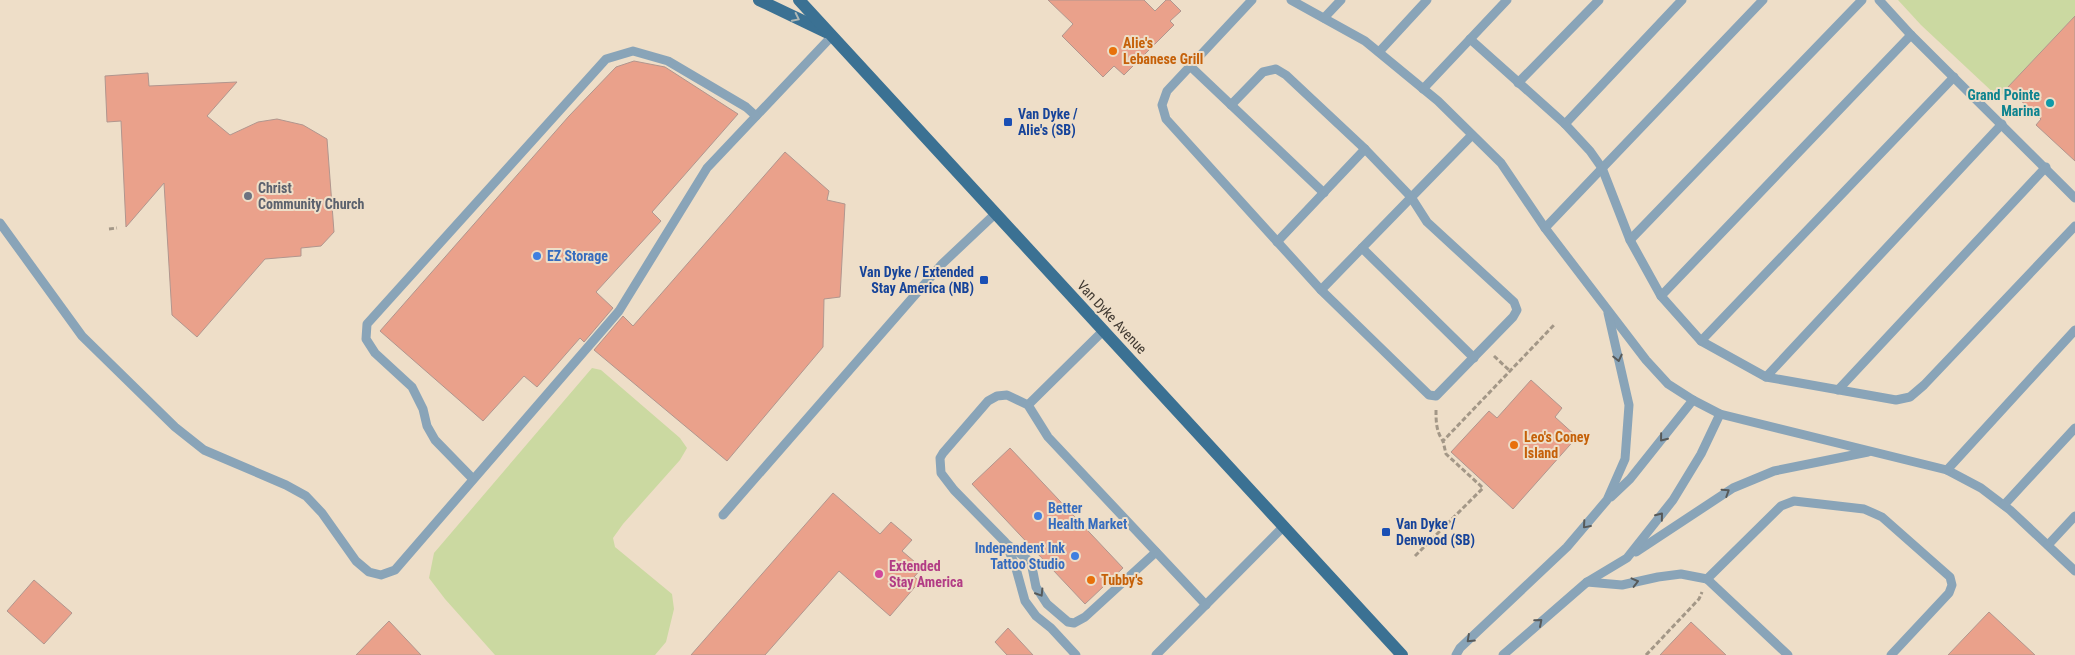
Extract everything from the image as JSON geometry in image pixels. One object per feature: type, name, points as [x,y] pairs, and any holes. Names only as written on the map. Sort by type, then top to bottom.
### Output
[{"type":"main road","points":[[759,0],[832,36]]},
{"type":"main road","name":"Van Dyke Avenue","points":[[799,0],[1402,655]]},
{"type":"lane","points":[[1231,105],[1263,72],[1276,69],[1286,75],[1365,149],[1411,197],[1427,222],[1514,302],[1517,310],[1513,317],[1436,396],[1429,395],[1321,290],[1166,119],[1162,105],[1168,91],[1252,0]]},
{"type":"lane","points":[[1291,0],[1365,41],[1423,89],[1472,135],[1500,163],[1545,228],[1646,360],[1663,378],[1693,400],[1720,414],[1947,470],[1982,488],[2004,505],[2075,571]]},
{"type":"lane","points":[[1324,18],[1341,0]]},
{"type":"lane","points":[[1379,52],[1426,0]]},
{"type":"lane","points":[[1423,89],[1507,0]]},
{"type":"lane","points":[[1518,83],[1599,0]]},
{"type":"lane","points":[[1565,124],[1682,0]]},
{"type":"lane","points":[[1545,228],[1763,0]]},
{"type":"lane","points":[[1630,240],[1862,0]]},
{"type":"lane","points":[[1879,0],[2075,198]]},
{"type":"lane","points":[[1660,296],[1911,34]]},
{"type":"lane","points":[[0,223],[82,336],[175,427],[204,450],[286,485],[306,496],[322,514],[356,561],[369,572],[381,575],[396,570],[619,310],[707,168],[832,36]]},
{"type":"lane","points":[[1470,40],[1565,124],[1590,151],[1602,168],[1630,240],[1660,296],[1701,341],[1766,377],[1896,400],[1910,397],[1924,385],[2075,226]]},
{"type":"lane","points":[[473,479],[435,440],[426,426],[424,409],[412,387],[375,353],[366,339],[367,324],[606,59],[633,51],[668,61],[746,107],[756,116]]},
{"type":"lane","points":[[1190,66],[1324,193]]},
{"type":"lane","points":[[1701,341],[1954,77]]},
{"type":"lane","points":[[1766,377],[2002,124]]},
{"type":"lane","points":[[1321,290],[1472,135]]},
{"type":"lane","points":[[1277,242],[1365,149]]},
{"type":"lane","points":[[1838,390],[2046,167]]},
{"type":"lane","points":[[723,515],[942,264],[995,214]]},
{"type":"lane","points":[[1362,248],[1474,358]]},
{"type":"lane","points":[[1607,311],[1629,405],[1625,459],[1607,500]]},
{"type":"lane","points":[[1028,405],[1104,330]]},
{"type":"lane","points":[[1947,470],[2075,330]]},
{"type":"lane","points":[[1156,552],[1085,617],[1074,623],[1068,622],[1039,594],[1034,582],[1031,562],[1004,542],[946,480],[939,466],[940,458],[988,402],[997,396],[1007,395],[1028,405],[1048,437],[1206,605]]},
{"type":"lane","points":[[1456,655],[1460,648],[1566,547],[1607,500],[1630,479],[1693,400]]},
{"type":"lane","points":[[1627,558],[1673,500],[1701,454],[1720,414]]},
{"type":"lane","points":[[2004,505],[2075,428]]},
{"type":"lane","points":[[1503,655],[1587,582],[1733,488],[1774,471],[1872,451]]},
{"type":"lane","points":[[1708,579],[1781,506],[1794,502],[1864,509],[1882,517],[1915,545],[1950,577],[1952,585],[1949,593],[1895,654]]},
{"type":"lane","points":[[2048,545],[2075,516]]},
{"type":"lane","points":[[1156,655],[1284,526]]},
{"type":"lane","points":[[1004,542],[1015,565],[1025,601],[1036,616],[1051,628],[1076,655]]},
{"type":"lane","points":[[1587,582],[1622,585],[1658,576],[1681,574],[1708,579],[1788,655]]},
{"type":"path","points":[[109,229],[117,228]]},
{"type":"path","points":[[1443,441],[1554,325]]},
{"type":"path","points":[[1485,347],[1510,371]]},
{"type":"path","points":[[1415,556],[1483,488],[1446,454],[1436,423],[1436,396]]},
{"type":"path","points":[[1646,655],[1699,598],[1708,579]]},
{"type":"green space","points":[[1898,0],[2075,0],[2075,16],[1999,98],[1921,25]]},
{"type":"green space","points":[[592,368],[601,370],[680,438],[687,448],[680,460],[623,524],[613,538],[615,547],[672,594],[674,609],[666,642],[655,655],[495,655],[445,599],[429,578],[434,553]]},
{"type":"building","name":"Alie's Lebanese Grill","points":[[1048,0],[1144,0],[1155,11],[1166,0],[1170,0],[1181,11],[1170,21],[1174,25],[1124,75],[1114,66],[1103,77],[1062,36],[1073,24]]},
{"type":"building","name":"Grand Pointe Marina","points":[[2075,16],[2075,161],[2036,125],[2041,119],[2007,88]]},
{"type":"building","name":"EZ Storage","points":[[634,61],[665,67],[738,114],[652,212],[661,221],[596,292],[613,308],[584,342],[580,338],[537,387],[524,376],[483,421],[380,331],[569,116],[616,67]]},
{"type":"building","name":"Christ Community Church","points":[[148,73],[149,86],[237,82],[207,116],[230,135],[258,122],[277,119],[303,125],[327,139],[334,232],[321,246],[301,248],[301,256],[265,259],[197,337],[172,315],[164,183],[126,227],[121,121],[107,122],[105,76]]},
{"type":"building","points":[[785,152],[829,191],[827,200],[845,204],[840,297],[824,299],[823,347],[727,461],[594,350],[623,316],[633,326]]},
{"type":"building","name":"Leo's Coney Island","points":[[1531,380],[1562,408],[1555,417],[1577,437],[1513,509],[1451,452],[1489,411],[1497,418]]},
{"type":"building","points":[[1010,448],[1123,568],[1085,604],[972,484]]},
{"type":"building","name":"Extended Stay America","points":[[833,493],[880,534],[891,522],[912,540],[902,551],[922,568],[914,577],[920,581],[890,616],[839,571],[765,655],[691,655]]},
{"type":"building","points":[[34,580],[72,613],[44,644],[7,611]]},
{"type":"building","points":[[1989,612],[2035,655],[1948,655]]},
{"type":"building","points":[[389,621],[421,655],[356,655]]},
{"type":"building","points":[[1691,622],[1726,655],[1660,655]]},
{"type":"building","points":[[1008,628],[1033,655],[1007,655],[995,642]]},
{"type":"place","name":"Alie's Lebanese Grill","points":[[1113,51]]},
{"type":"place","name":"Grand Pointe Marina","points":[[2050,103]]},
{"type":"place","name":"Van Dyke / Alie's (SB)","points":[[1008,122]]},
{"type":"place","name":"Christ Community Church","points":[[248,196]]},
{"type":"place","name":"EZ Storage","points":[[537,256]]},
{"type":"place","name":"Van Dyke / Extended Stay America (NB)","points":[[984,280]]},
{"type":"place","name":"Leo's Coney Island","points":[[1514,445]]},
{"type":"place","name":"Better Health Market","points":[[1038,516]]},
{"type":"place","name":"Van Dyke / Denwood (SB)","points":[[1386,532]]},
{"type":"place","name":"Independent Ink Tattoo Studio","points":[[1075,556]]},
{"type":"place","name":"Extended Stay America","points":[[879,574]]},
{"type":"place","name":"Tubby's","points":[[1091,580]]}]
